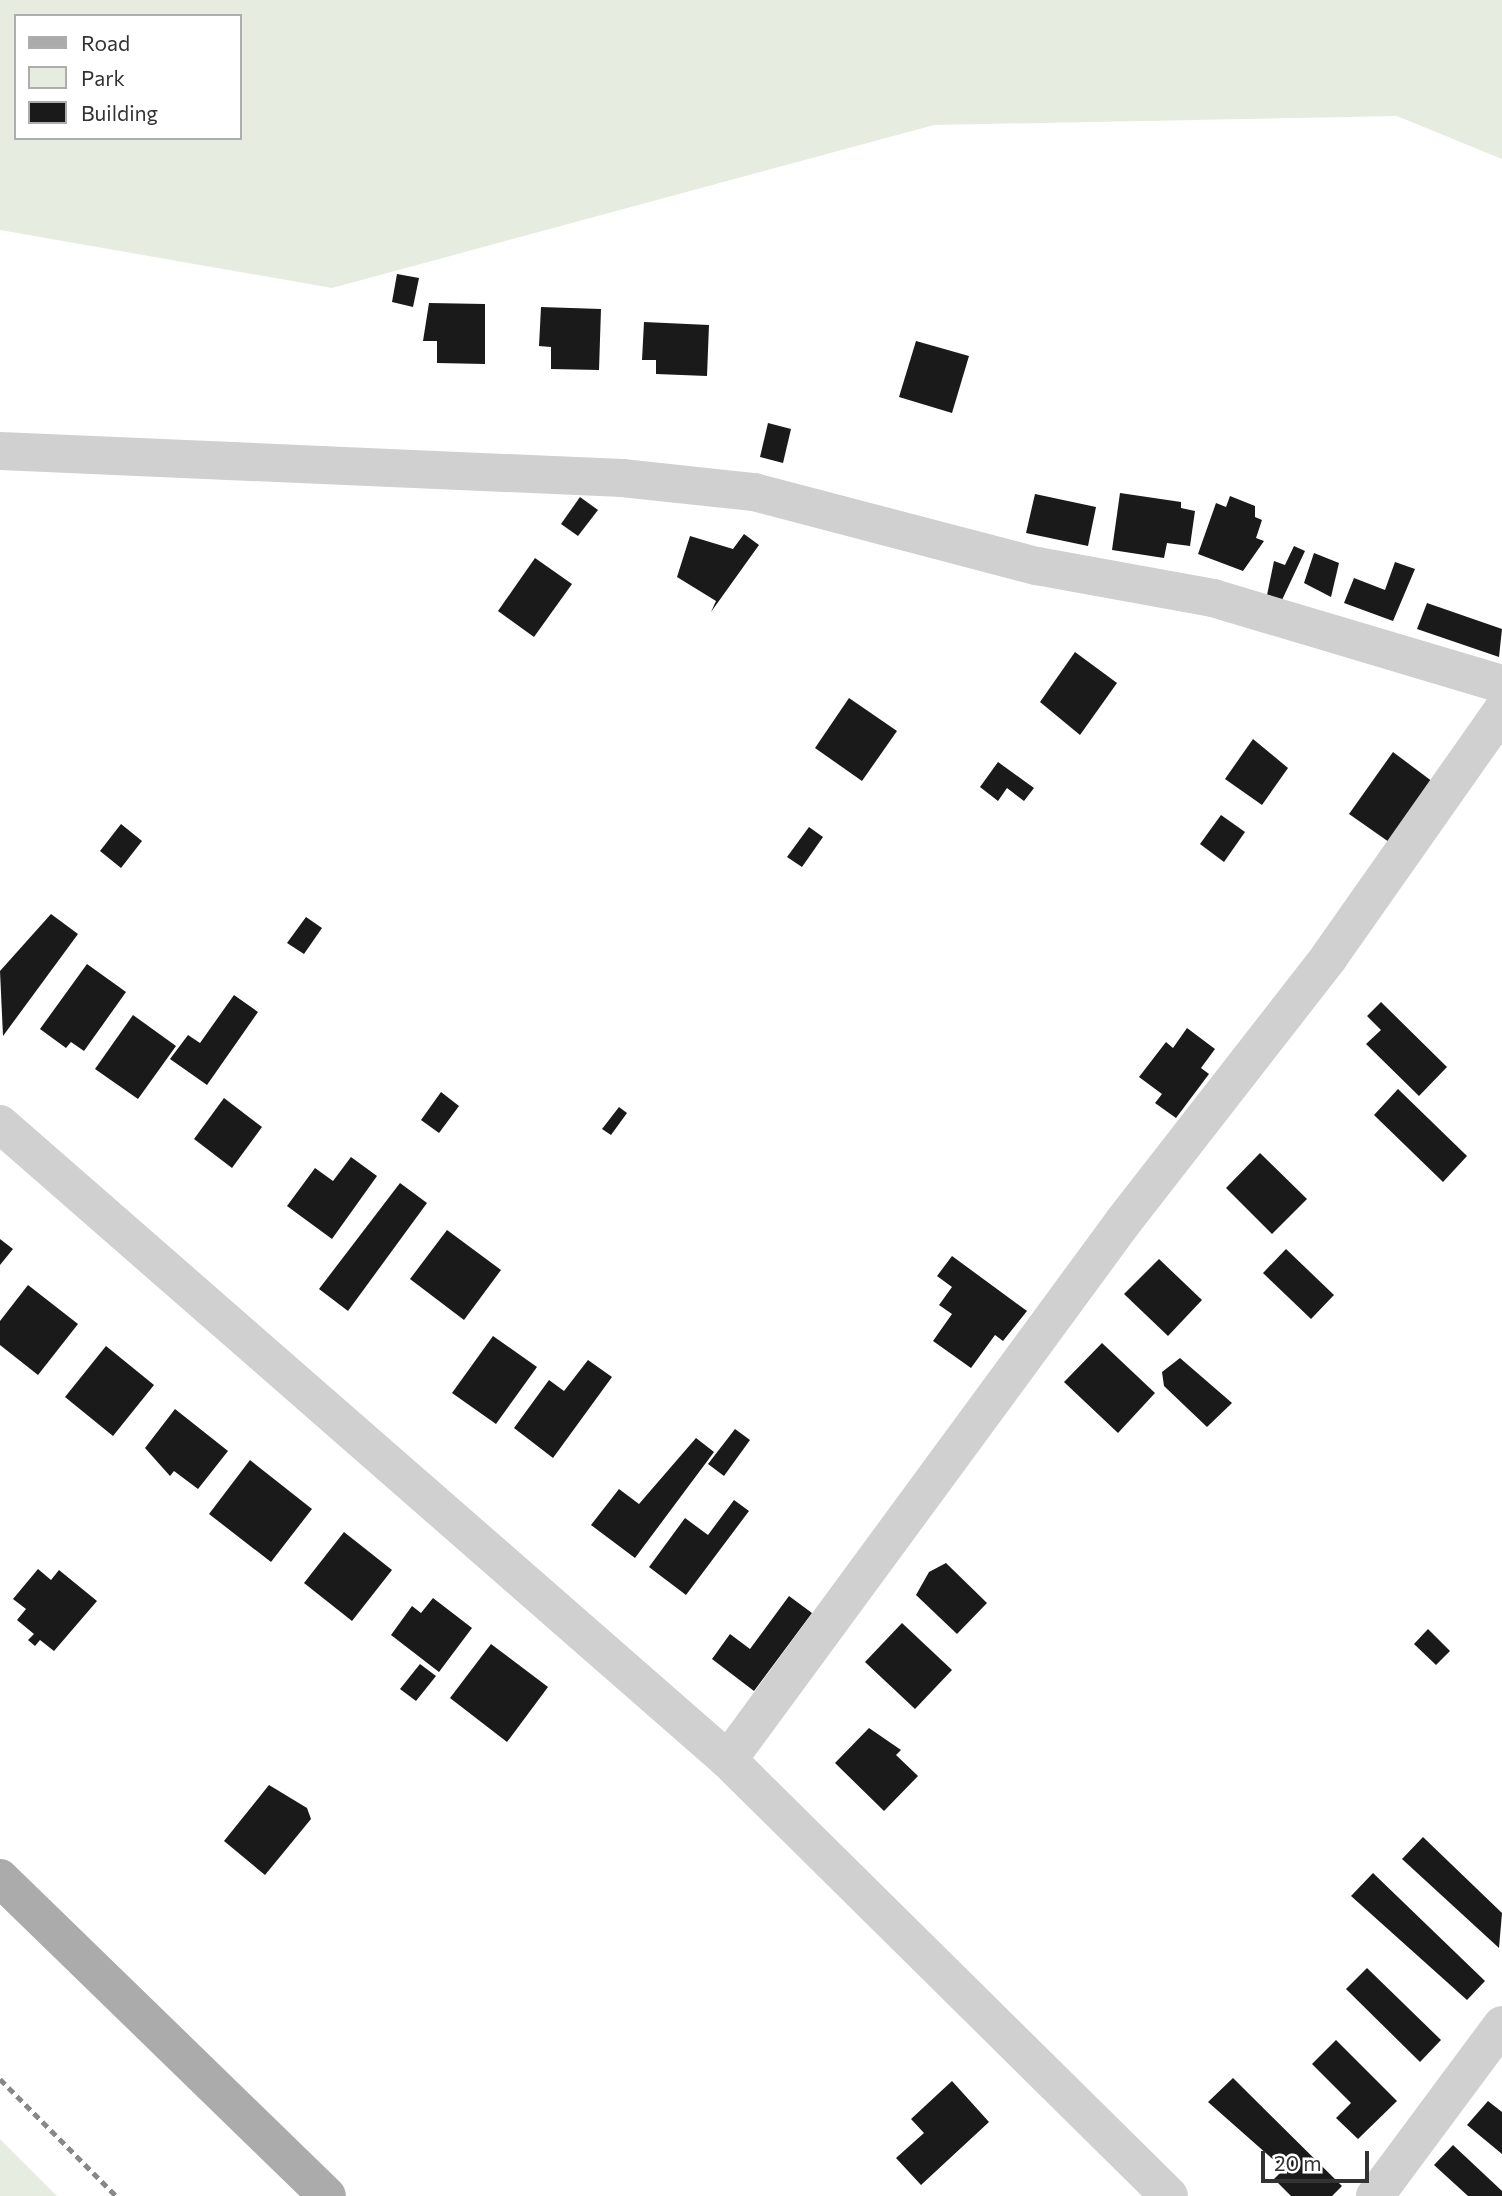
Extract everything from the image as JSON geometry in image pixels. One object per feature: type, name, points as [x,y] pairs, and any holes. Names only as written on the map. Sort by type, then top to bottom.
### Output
[{"type":"main road","points":[[0,1878],[327,2196]]},
{"type":"street","points":[[0,451],[622,478],[754,492],[1037,566],[1213,598],[1502,684]]},
{"type":"street","points":[[729,1760],[1123,1222],[1337,946],[1502,711]]},
{"type":"street","points":[[0,1124],[729,1760],[1169,2196]]},
{"type":"street","points":[[1375,2196],[1502,2025]]},
{"type":"green space","points":[[0,0],[1502,0],[1502,159],[1397,116],[934,125],[332,288],[0,230]]},
{"type":"green space","points":[[0,2139],[57,2196],[0,2196]]},
{"type":"building","points":[[397,274],[419,278],[413,307],[392,302]]},
{"type":"building","points":[[429,303],[485,304],[485,364],[437,363],[437,341],[423,341]]},
{"type":"building","points":[[541,307],[601,309],[599,370],[551,369],[551,347],[539,346]]},
{"type":"building","points":[[644,322],[709,325],[707,376],[656,374],[656,360],[642,360]]},
{"type":"building","points":[[916,341],[969,356],[952,413],[899,397]]},
{"type":"building","points":[[768,423],[791,429],[783,463],[760,457]]},
{"type":"building","points":[[1120,493],[1181,502],[1181,508],[1195,511],[1190,546],[1167,543],[1164,558],[1112,550]]},
{"type":"building","points":[[1035,494],[1096,507],[1088,546],[1026,533]]},
{"type":"building","points":[[1230,496],[1255,506],[1255,517],[1262,520],[1256,538],[1264,541],[1243,571],[1198,554],[1216,503],[1226,507]]},
{"type":"building","points":[[580,497],[598,510],[578,536],[561,524]]},
{"type":"building","points":[[744,534],[759,545],[711,612],[716,601],[677,577],[690,536],[733,549]]},
{"type":"building","points":[[1294,546],[1305,551],[1282,600],[1267,595],[1274,561],[1285,565]]},
{"type":"building","points":[[1314,553],[1339,563],[1331,597],[1304,583]]},
{"type":"building","points":[[535,558],[572,584],[534,637],[498,611]]},
{"type":"building","points":[[1395,562],[1415,569],[1393,621],[1344,603],[1354,578],[1385,590]]},
{"type":"building","points":[[1427,603],[1502,629],[1499,657],[1417,629]]},
{"type":"building","points":[[1075,652],[1117,683],[1080,735],[1040,702]]},
{"type":"building","points":[[849,698],[897,731],[862,781],[815,748]]},
{"type":"building","points":[[1253,739],[1288,768],[1262,805],[1225,779]]},
{"type":"building","points":[[1393,752],[1433,782],[1389,842],[1349,814]]},
{"type":"building","points":[[998,762],[1034,788],[1024,801],[1007,788],[998,801],[980,787]]},
{"type":"building","points":[[1221,815],[1245,832],[1224,862],[1200,844]]},
{"type":"building","points":[[121,824],[142,841],[121,868],[100,851]]},
{"type":"building","points":[[809,827],[823,837],[802,867],[787,857]]},
{"type":"building","points":[[51,914],[78,934],[3,1036],[0,971]]},
{"type":"building","points":[[306,917],[322,928],[304,954],[287,943]]},
{"type":"building","points":[[87,964],[126,992],[84,1051],[71,1042],[66,1048],[40,1029]]},
{"type":"building","points":[[234,995],[258,1012],[207,1085],[170,1059],[188,1035],[200,1043]]},
{"type":"building","points":[[1381,1002],[1447,1067],[1419,1096],[1366,1044],[1381,1030],[1367,1016]]},
{"type":"building","points":[[133,1015],[176,1046],[138,1099],[95,1069]]},
{"type":"building","points":[[1187,1028],[1215,1049],[1201,1068],[1209,1074],[1176,1118],[1155,1103],[1162,1094],[1139,1077],[1166,1042],[1173,1048]]},
{"type":"building","points":[[1398,1089],[1467,1156],[1443,1182],[1374,1115]]},
{"type":"building","points":[[441,1092],[459,1106],[439,1133],[421,1120]]},
{"type":"building","points":[[224,1098],[262,1127],[232,1168],[194,1139]]},
{"type":"building","points":[[619,1107],[627,1113],[611,1135],[602,1129]]},
{"type":"building","points":[[1260,1153],[1307,1199],[1272,1234],[1226,1188]]},
{"type":"building","points":[[351,1157],[377,1176],[332,1239],[287,1206],[315,1168],[333,1181]]},
{"type":"building","points":[[400,1183],[427,1203],[348,1311],[319,1289]]},
{"type":"building","points":[[447,1230],[501,1270],[464,1320],[410,1279]]},
{"type":"building","points":[[0,1239],[13,1249],[0,1265]]},
{"type":"building","points":[[1286,1249],[1334,1295],[1311,1319],[1263,1273]]},
{"type":"building","points":[[952,1256],[1027,1311],[1003,1341],[995,1335],[971,1368],[933,1341],[952,1314],[939,1305],[952,1287],[937,1276]]},
{"type":"building","points":[[1159,1259],[1202,1300],[1168,1336],[1124,1294]]},
{"type":"building","points":[[28,1285],[78,1324],[38,1375],[0,1345],[0,1321]]},
{"type":"building","points":[[493,1336],[537,1367],[496,1424],[452,1393]]},
{"type":"building","points":[[1102,1343],[1155,1393],[1118,1433],[1064,1382]]},
{"type":"building","points":[[106,1346],[154,1385],[113,1436],[65,1397]]},
{"type":"building","points":[[1180,1358],[1232,1403],[1207,1427],[1164,1386],[1162,1372]]},
{"type":"building","points":[[588,1360],[612,1377],[553,1458],[514,1428],[549,1380],[564,1391]]},
{"type":"building","points":[[175,1409],[228,1451],[198,1489],[174,1471],[170,1476],[145,1448]]},
{"type":"building","points":[[735,1429],[750,1440],[724,1476],[708,1464]]},
{"type":"building","points":[[696,1438],[714,1452],[635,1558],[591,1525],[619,1489],[639,1504]]},
{"type":"building","points":[[250,1460],[312,1509],[271,1562],[209,1514]]},
{"type":"building","points":[[734,1500],[749,1511],[686,1595],[649,1567],[685,1518],[708,1535]]},
{"type":"building","points":[[344,1532],[392,1570],[352,1621],[304,1583]]},
{"type":"building","points":[[946,1563],[987,1603],[957,1634],[916,1595],[929,1572]]},
{"type":"building","points":[[38,1569],[51,1580],[59,1570],[97,1601],[54,1651],[40,1640],[35,1646],[28,1640],[34,1634],[17,1620],[26,1609],[13,1599]]},
{"type":"building","points":[[789,1596],[812,1613],[754,1691],[712,1659],[730,1634],[750,1649]]},
{"type":"building","points":[[433,1598],[472,1628],[439,1672],[391,1635],[412,1606],[421,1613]]},
{"type":"building","points":[[902,1623],[952,1670],[915,1709],[865,1662]]},
{"type":"building","points":[[1428,1629],[1450,1651],[1436,1665],[1414,1644]]},
{"type":"building","points":[[491,1644],[548,1687],[507,1742],[450,1698]]},
{"type":"building","points":[[420,1664],[436,1676],[416,1701],[400,1689]]},
{"type":"building","points":[[869,1728],[901,1750],[896,1755],[918,1776],[884,1811],[835,1763]]},
{"type":"building","points":[[269,1785],[307,1808],[311,1819],[265,1875],[224,1841]]},
{"type":"building","points":[[1423,1837],[1502,1913],[1499,1948],[1402,1859]]},
{"type":"building","points":[[1373,1873],[1485,1981],[1467,2000],[1351,1896]]},
{"type":"building","points":[[1367,1968],[1441,2040],[1420,2062],[1346,1989]]},
{"type":"building","points":[[1336,2040],[1397,2101],[1358,2139],[1336,2118],[1351,2103],[1312,2064]]},
{"type":"building","points":[[1233,2078],[1342,2186],[1332,2196],[1291,2196],[1274,2179],[1284,2169],[1208,2102]]},
{"type":"building","points":[[952,2081],[989,2122],[921,2185],[896,2158],[924,2133],[911,2119]]},
{"type":"building","points":[[1488,2101],[1502,2112],[1502,2154],[1467,2125]]},
{"type":"building","points":[[1453,2145],[1502,2191],[1502,2196],[1468,2196],[1434,2165]]},
{"type":"railway","points":[[0,2079],[116,2196]]}]
